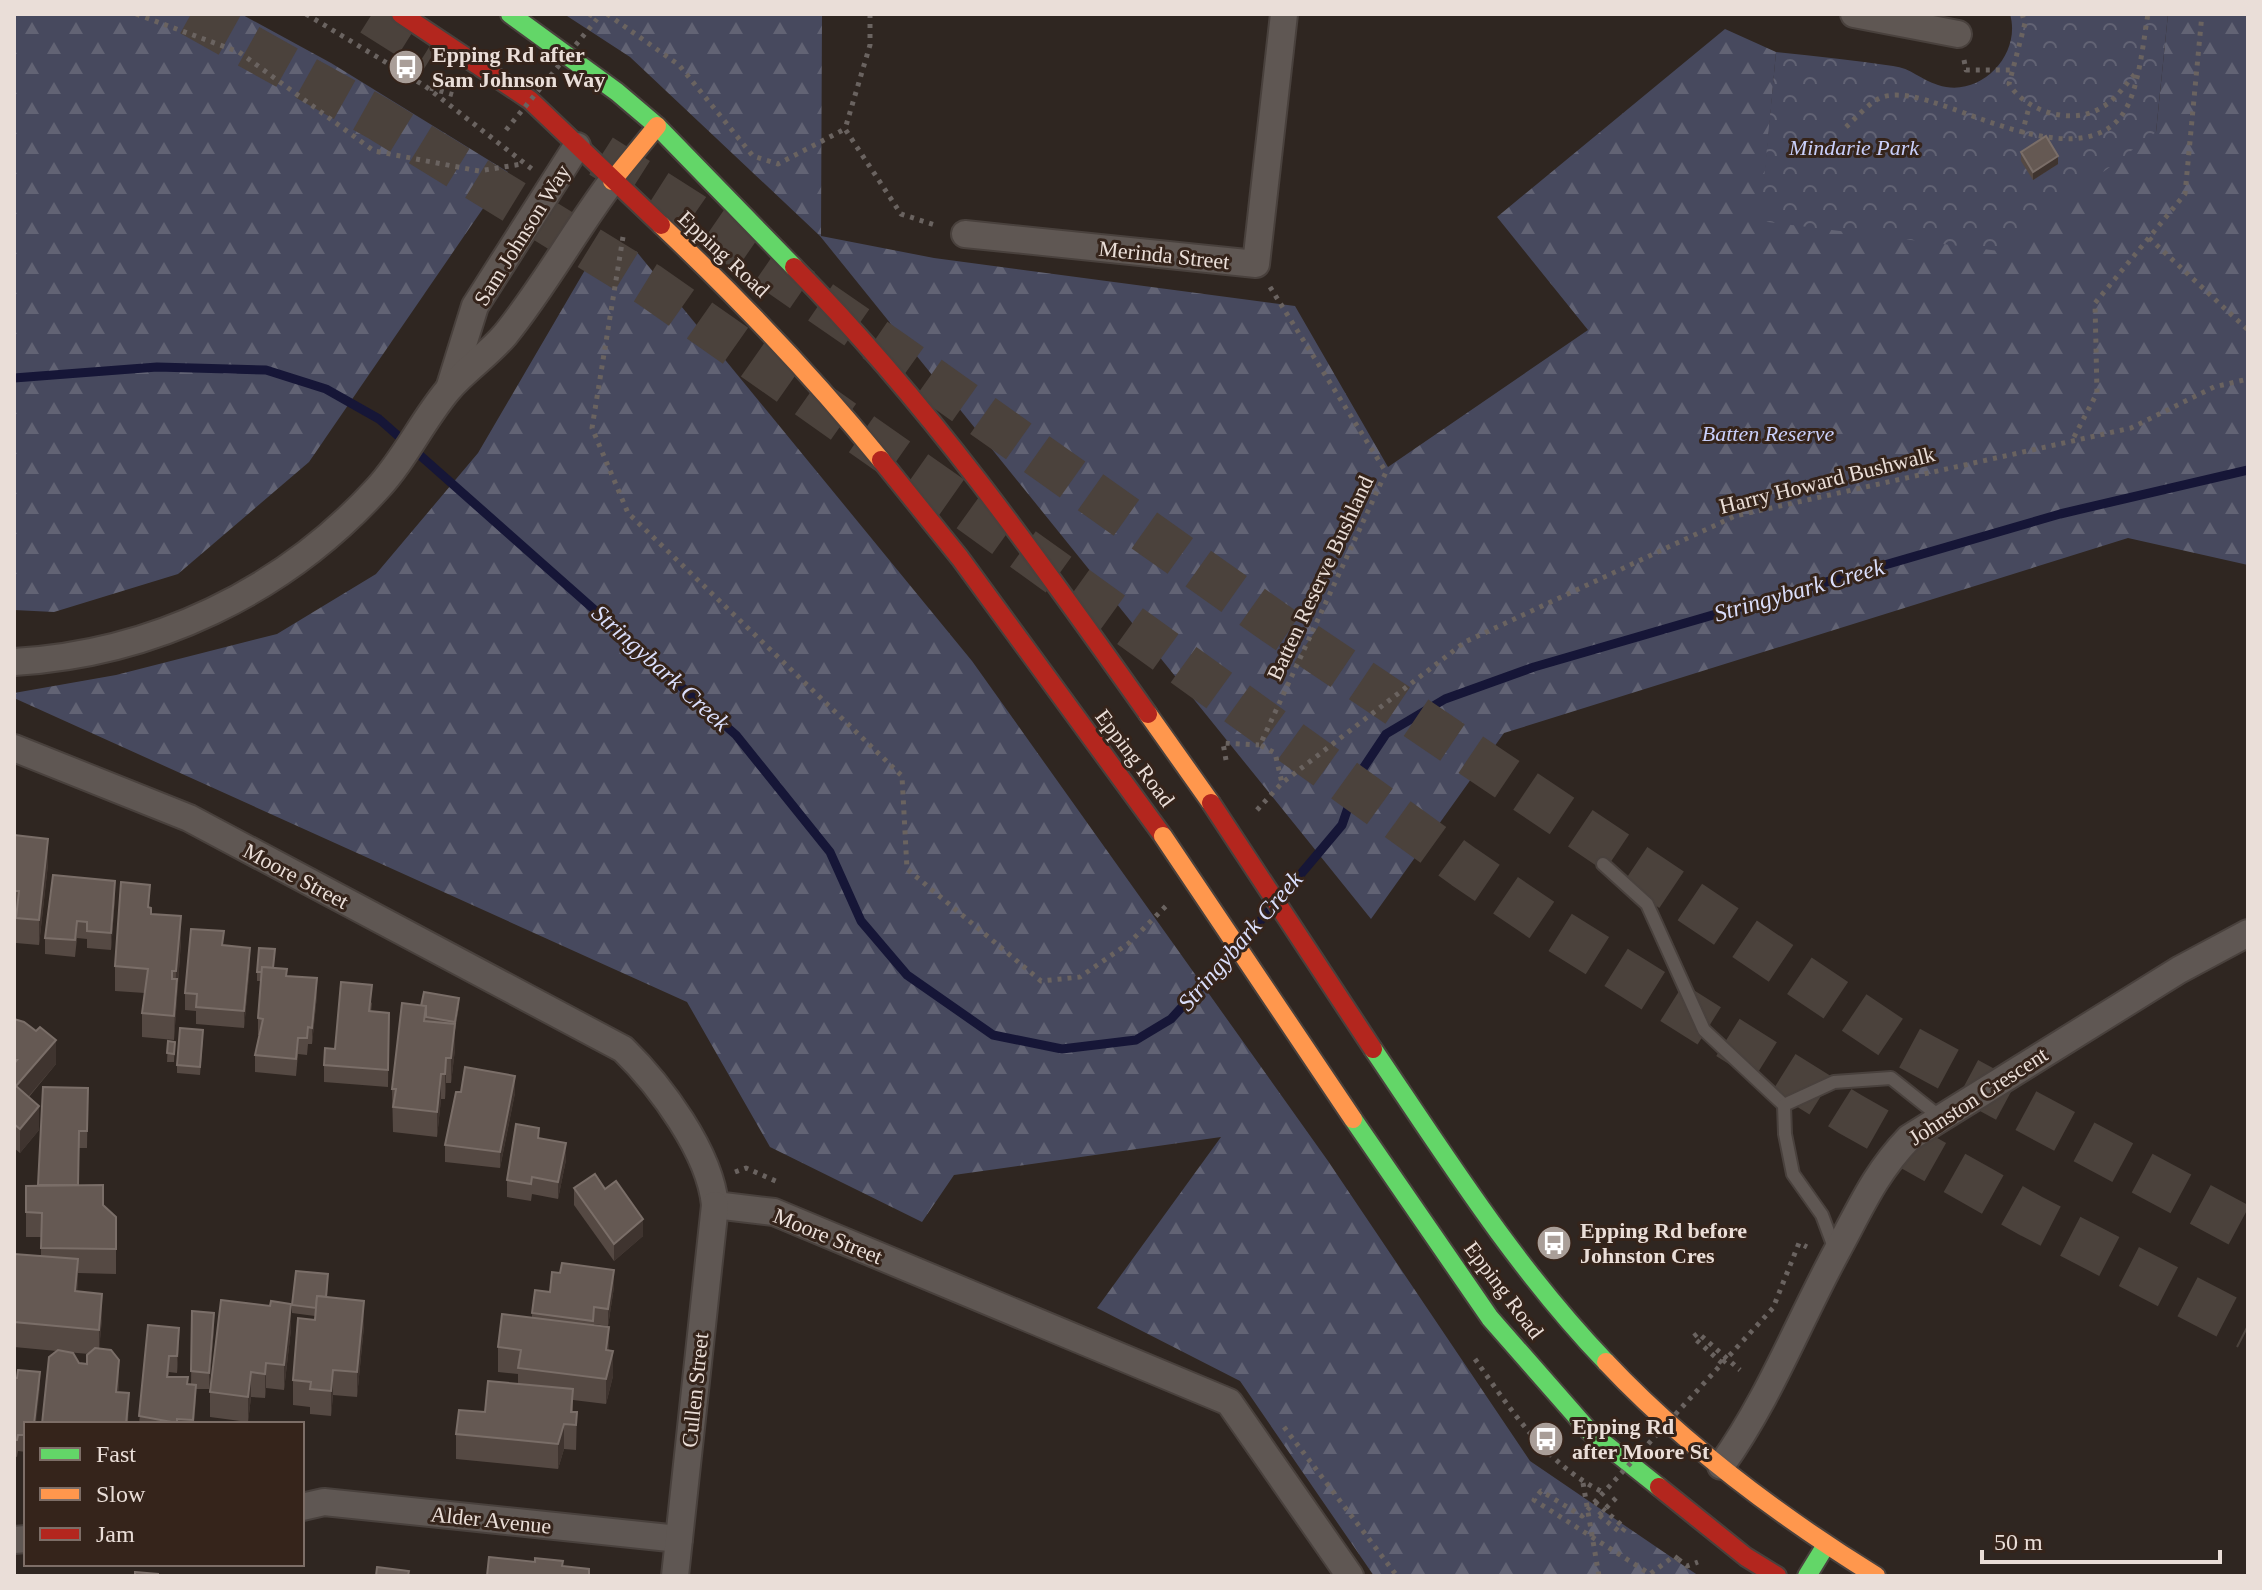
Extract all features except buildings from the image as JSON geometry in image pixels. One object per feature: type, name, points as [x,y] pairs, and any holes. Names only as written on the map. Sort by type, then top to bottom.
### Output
[{"type":"main road","name":"Epping Road","points":[[401,14],[530,100],[581,140],[612,181],[739,299],[821,386],[960,558],[1163,836],[1490,1318],[1590,1432],[1746,1557],[1777,1576]]},
{"type":"main road","name":"Epping Road","points":[[510,14],[613,97],[657,126],[821,294],[928,413],[1031,549],[1211,803],[1441,1153],[1549,1299],[1637,1394],[1721,1466],[1826,1545],[1876,1576]]},
{"type":"main road","name":"Sam Johnson Way","points":[[612,181],[657,126]]},
{"type":"main road","points":[[1807,1576],[1826,1545]]},
{"type":"street","name":"Merinda Street","points":[[965,234],[1256,264],[1284,14]]},
{"type":"street","points":[[1854,14],[1958,34]]},
{"type":"street","name":"Sam Johnson Way","points":[[449,390],[475,306],[581,140]]},
{"type":"street","name":"Sam Johnson Way","points":[[14,662],[89,652],[149,636],[209,614],[296,564],[380,487],[449,390],[504,336],[612,181]]},
{"type":"street","name":"Moore Street","points":[[14,748],[189,818],[623,1049],[655,1081],[713,1181],[715,1205],[774,1212],[1229,1402],[1350,1576]]},
{"type":"street","name":"Johnston Crescent","points":[[1721,1466],[1752,1423],[1881,1167],[1909,1138],[2179,970],[2248,933]]},
{"type":"street","name":"Cullen Street","points":[[675,1576],[715,1205]]},
{"type":"street","name":"Alder Avenue","points":[[304,1507],[324,1502],[679,1539]]},
{"type":"lane","points":[[1603,864],[1647,904],[1704,1030],[1784,1105],[1785,1134],[1793,1174],[1822,1215],[1836,1253]]},
{"type":"lane","points":[[1784,1105],[1834,1082],[1891,1078],[1940,1117]]},
{"type":"path","points":[[136,14],[239,52],[374,151],[479,171],[523,164],[425,86],[306,14]]},
{"type":"path","points":[[506,130],[597,19],[589,14]]},
{"type":"path","points":[[607,14],[679,65],[753,156],[778,164],[845,129],[870,45],[870,14]]},
{"type":"path","points":[[2022,14],[2025,23],[2010,70],[2009,84],[2029,107],[2075,116],[2104,107],[2138,71]]},
{"type":"path","points":[[1846,127],[1880,97],[1911,96],[1975,114],[2022,134],[2078,139],[2106,130],[2123,114],[2138,71],[2148,14]]},
{"type":"path","points":[[2074,438],[2097,393],[2095,303],[2185,194],[2202,14]]},
{"type":"path","points":[[1958,34],[1966,70],[2010,70]]},
{"type":"path","points":[[425,86],[459,97]]},
{"type":"path","points":[[2022,134],[2029,107]]},
{"type":"path","points":[[845,129],[901,214],[965,234]]},
{"type":"path","points":[[624,231],[592,428],[628,513],[902,776],[907,869],[1041,981],[1080,977],[1129,943],[1163,909]]},
{"type":"path","points":[[2149,238],[2248,330]]},
{"type":"path","name":"Batten Reserve Bushland","points":[[1256,264],[1386,472],[1260,745]]},
{"type":"path","name":"Harry Howard Bushwalk","points":[[1260,745],[1275,753],[1282,783],[1465,642],[1735,516],[2074,438],[2131,428],[2214,387],[2248,379]]},
{"type":"path","points":[[1227,766],[1223,743],[1260,745]]},
{"type":"path","points":[[1678,1559],[1674,1556],[1650,1574],[1534,1500],[1541,1491],[1582,1516],[1773,1308],[1799,1243],[1807,1247]]},
{"type":"path","points":[[1722,1363],[1693,1337],[1698,1333],[1740,1370]]},
{"type":"path","points":[[1582,1482],[1599,1576]]},
{"type":"path","points":[[1595,1502],[1625,1528],[1621,1533],[1599,1515],[1616,1498]]},
{"type":"green space","points":[[14,14],[241,14],[331,63],[508,172],[309,462],[178,574],[54,612],[14,610]]},
{"type":"green space","name":"Batten Reserve","points":[[564,14],[822,14],[821,236],[934,258],[1295,306],[1388,467],[1588,330],[1497,217],[1725,29],[1776,52],[1761,221],[2156,132],[2168,14],[2248,14],[2248,565],[2128,538],[1504,733],[1371,919],[820,236],[630,57]]},
{"type":"green space","name":"Mindarie Park","points":[[2010,14],[2168,14],[2156,132],[1999,251],[1760,221],[1776,52],[1893,66],[1938,85],[1954,88],[1969,86],[1994,70],[2004,58],[2010,44]]},
{"type":"green space","points":[[636,251],[972,661],[1328,1161],[1530,1461],[1699,1576],[1374,1576],[1240,1381],[1097,1308],[1221,1137],[954,1175],[922,1222],[770,1147],[687,1002],[14,698],[14,693],[116,675],[277,634],[376,574],[478,453],[585,270]]},
{"type":"waterway","name":"Stringybark Creek","points":[[14,378],[157,367],[266,370],[326,389],[379,419],[736,735],[830,852],[861,921],[907,975],[993,1035],[1062,1049],[1136,1040],[1171,1019],[1231,953]]},
{"type":"waterway","name":"Stringybark Creek","points":[[1284,894],[1342,825],[1360,773],[1386,734],[1445,699],[1534,667],[2060,514],[2248,470]]},
{"type":"waterway","name":"Stringybark Creek","points":[[1244,939],[1269,911]]},
{"type":"tunnel","points":[[191,14],[379,119],[649,285],[1558,931],[1850,1114],[2031,1216],[2248,1328]]},
{"type":"tunnel","points":[[372,14],[434,53]]},
{"type":"tunnel","points":[[601,156],[692,214],[894,353],[1275,623],[1898,1042],[2248,1230]]},
{"type":"traffic: fast","points":[[510,14],[617,92],[657,126],[794,267]]},
{"type":"traffic: fast","points":[[1373,1049],[1512,1250],[1606,1362]]},
{"type":"traffic: fast","points":[[1353,1119],[1490,1318],[1590,1432],[1659,1487]]},
{"type":"traffic: fast","points":[[1807,1576],[1826,1545]]},
{"type":"traffic: slow","points":[[612,181],[657,126]]},
{"type":"traffic: slow","points":[[661,225],[775,339],[881,460]]},
{"type":"traffic: slow","points":[[1148,714],[1211,803]]},
{"type":"traffic: slow","points":[[1163,836],[1353,1119]]},
{"type":"traffic: slow","points":[[1606,1362],[1636,1393],[1734,1478],[1876,1576]]},
{"type":"traffic: jam","points":[[401,14],[530,100],[661,225]]},
{"type":"traffic: jam","points":[[794,267],[936,427],[1023,540],[1148,714]]},
{"type":"traffic: jam","points":[[881,460],[960,558],[1163,836]]},
{"type":"traffic: jam","points":[[1211,803],[1373,1049]]},
{"type":"traffic: jam","points":[[1659,1487],[1746,1557],[1777,1576]]},
{"type":"place","name":"Epping Rd after Sam Johnson Way","points":[[406,67]]},
{"type":"place","name":"Epping Rd before Johnston Cres","points":[[1554,1243]]},
{"type":"place","name":"Epping Rd after Moore St","points":[[1546,1439]]}]
